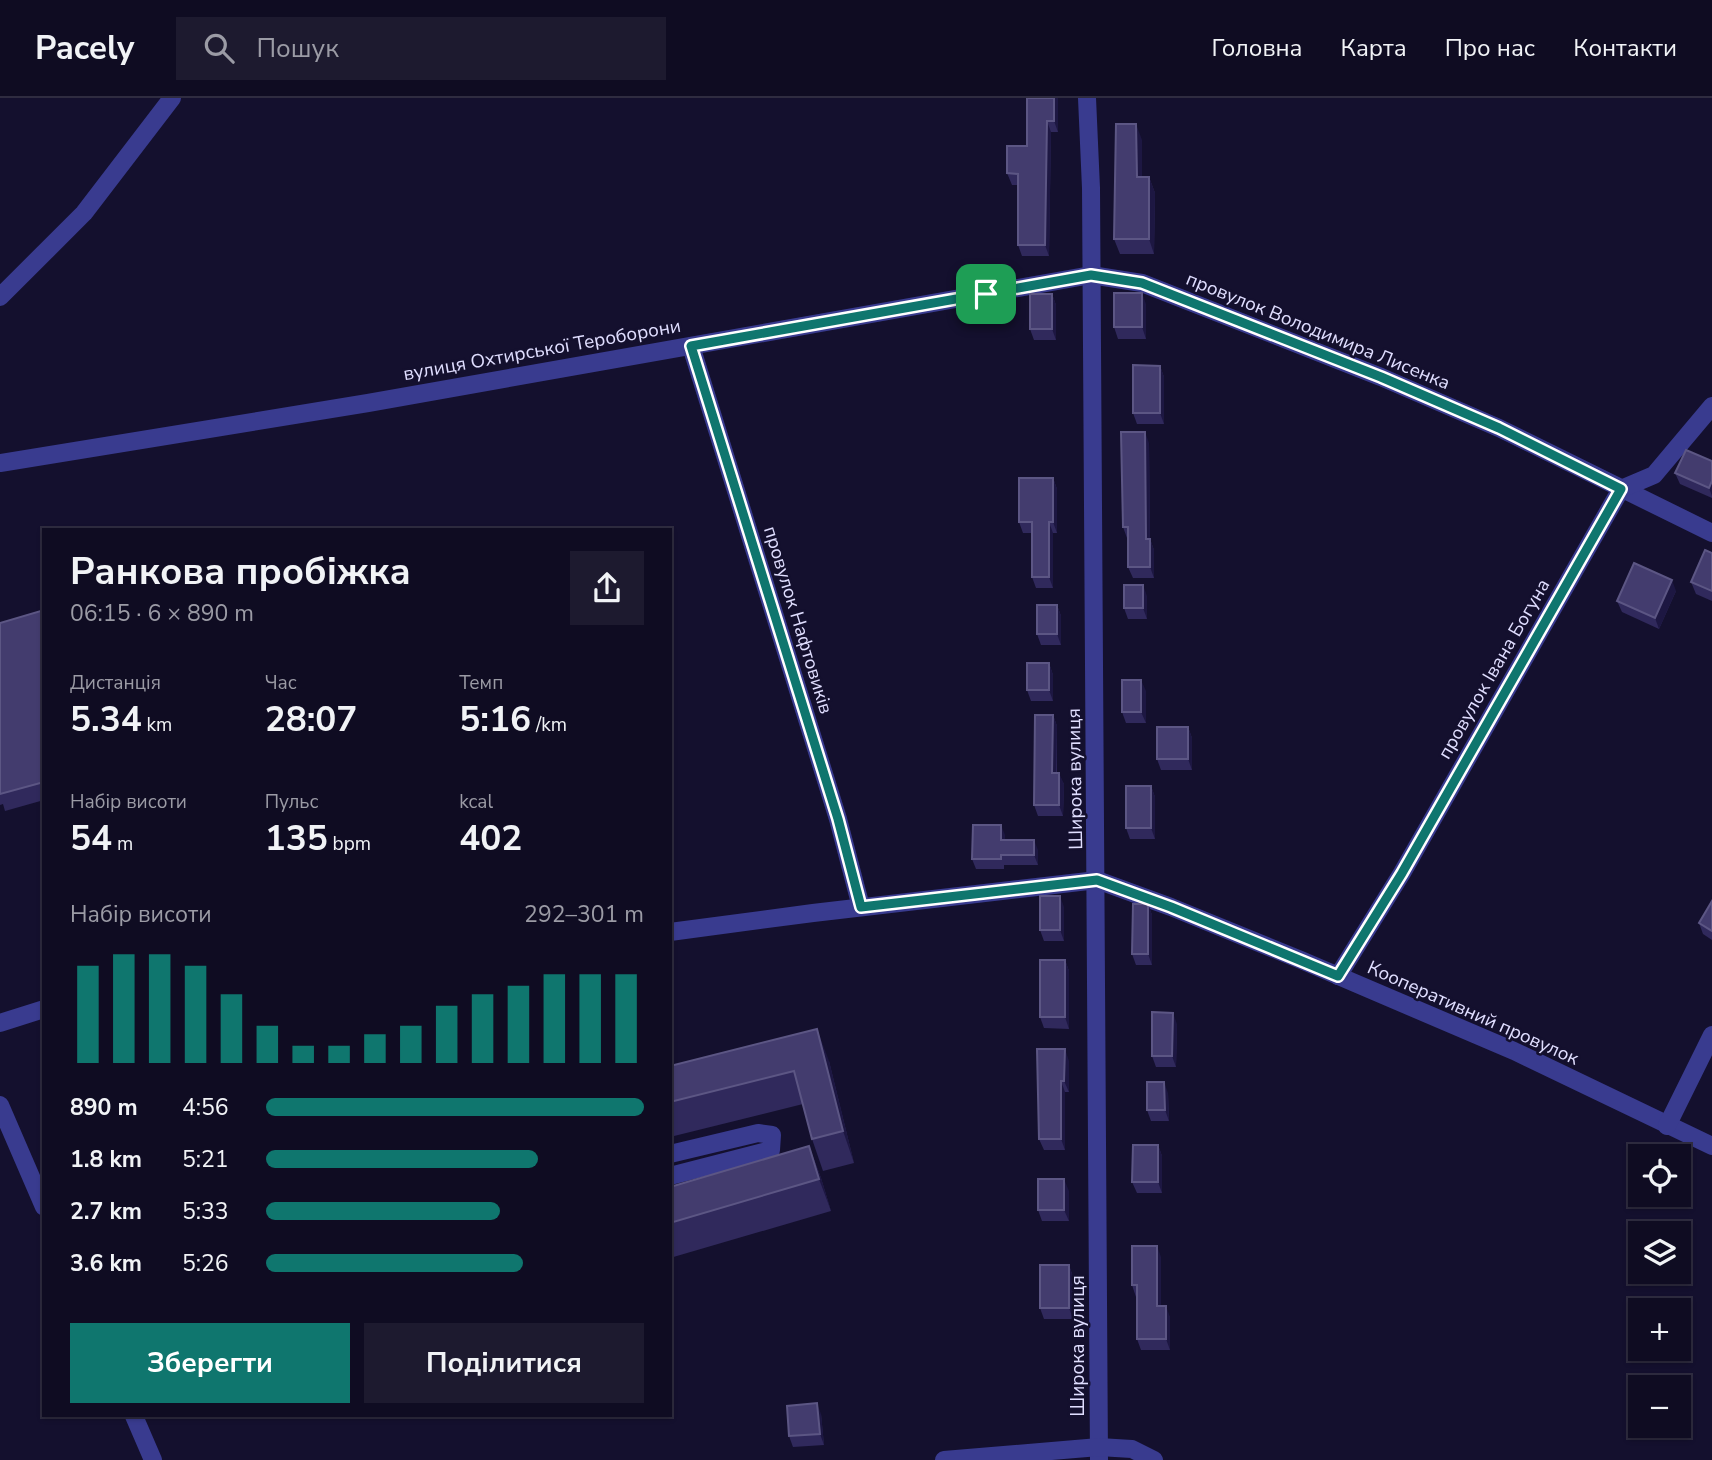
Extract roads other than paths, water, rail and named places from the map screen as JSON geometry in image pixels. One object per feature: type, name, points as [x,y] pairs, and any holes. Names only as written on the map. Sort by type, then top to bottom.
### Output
[{"type":"street","points":[[0,297],[84,213],[173,98]]},
{"type":"street","name":"Широка вулиця","points":[[1087,98],[1097,880],[1099,1454]]},
{"type":"street","name":"вулиця Охтирської Тероборони","points":[[0,463],[368,402],[1091,275]]},
{"type":"street","name":"провулок Володимира Лисенка","points":[[1091,275],[1142,283],[1381,377],[1499,428],[1712,533]]},
{"type":"street","name":"провулок Нафтовиків","points":[[691,346],[838,819],[861,907]]},
{"type":"street","points":[[1621,489],[1654,475],[1712,406]]},
{"type":"street","name":"провулок Івана Богуна","points":[[1338,976],[1402,873],[1621,489]]},
{"type":"street","points":[[672,932],[1097,880]]},
{"type":"street","name":"Кооперативний провулок","points":[[1097,880],[1171,907],[1514,1051],[1712,1146]]},
{"type":"street","points":[[0,1023],[42,1010]]},
{"type":"street","points":[[1667,1126],[1712,1035]]},
{"type":"street","points":[[0,1105],[42,1202]]},
{"type":"street","points":[[672,1154],[758,1133],[772,1135],[771,1150],[672,1175]]},
{"type":"street","points":[[134,1417],[153,1460]]},
{"type":"street","points":[[944,1460],[1099,1454],[1132,1449],[1154,1460]]}]
